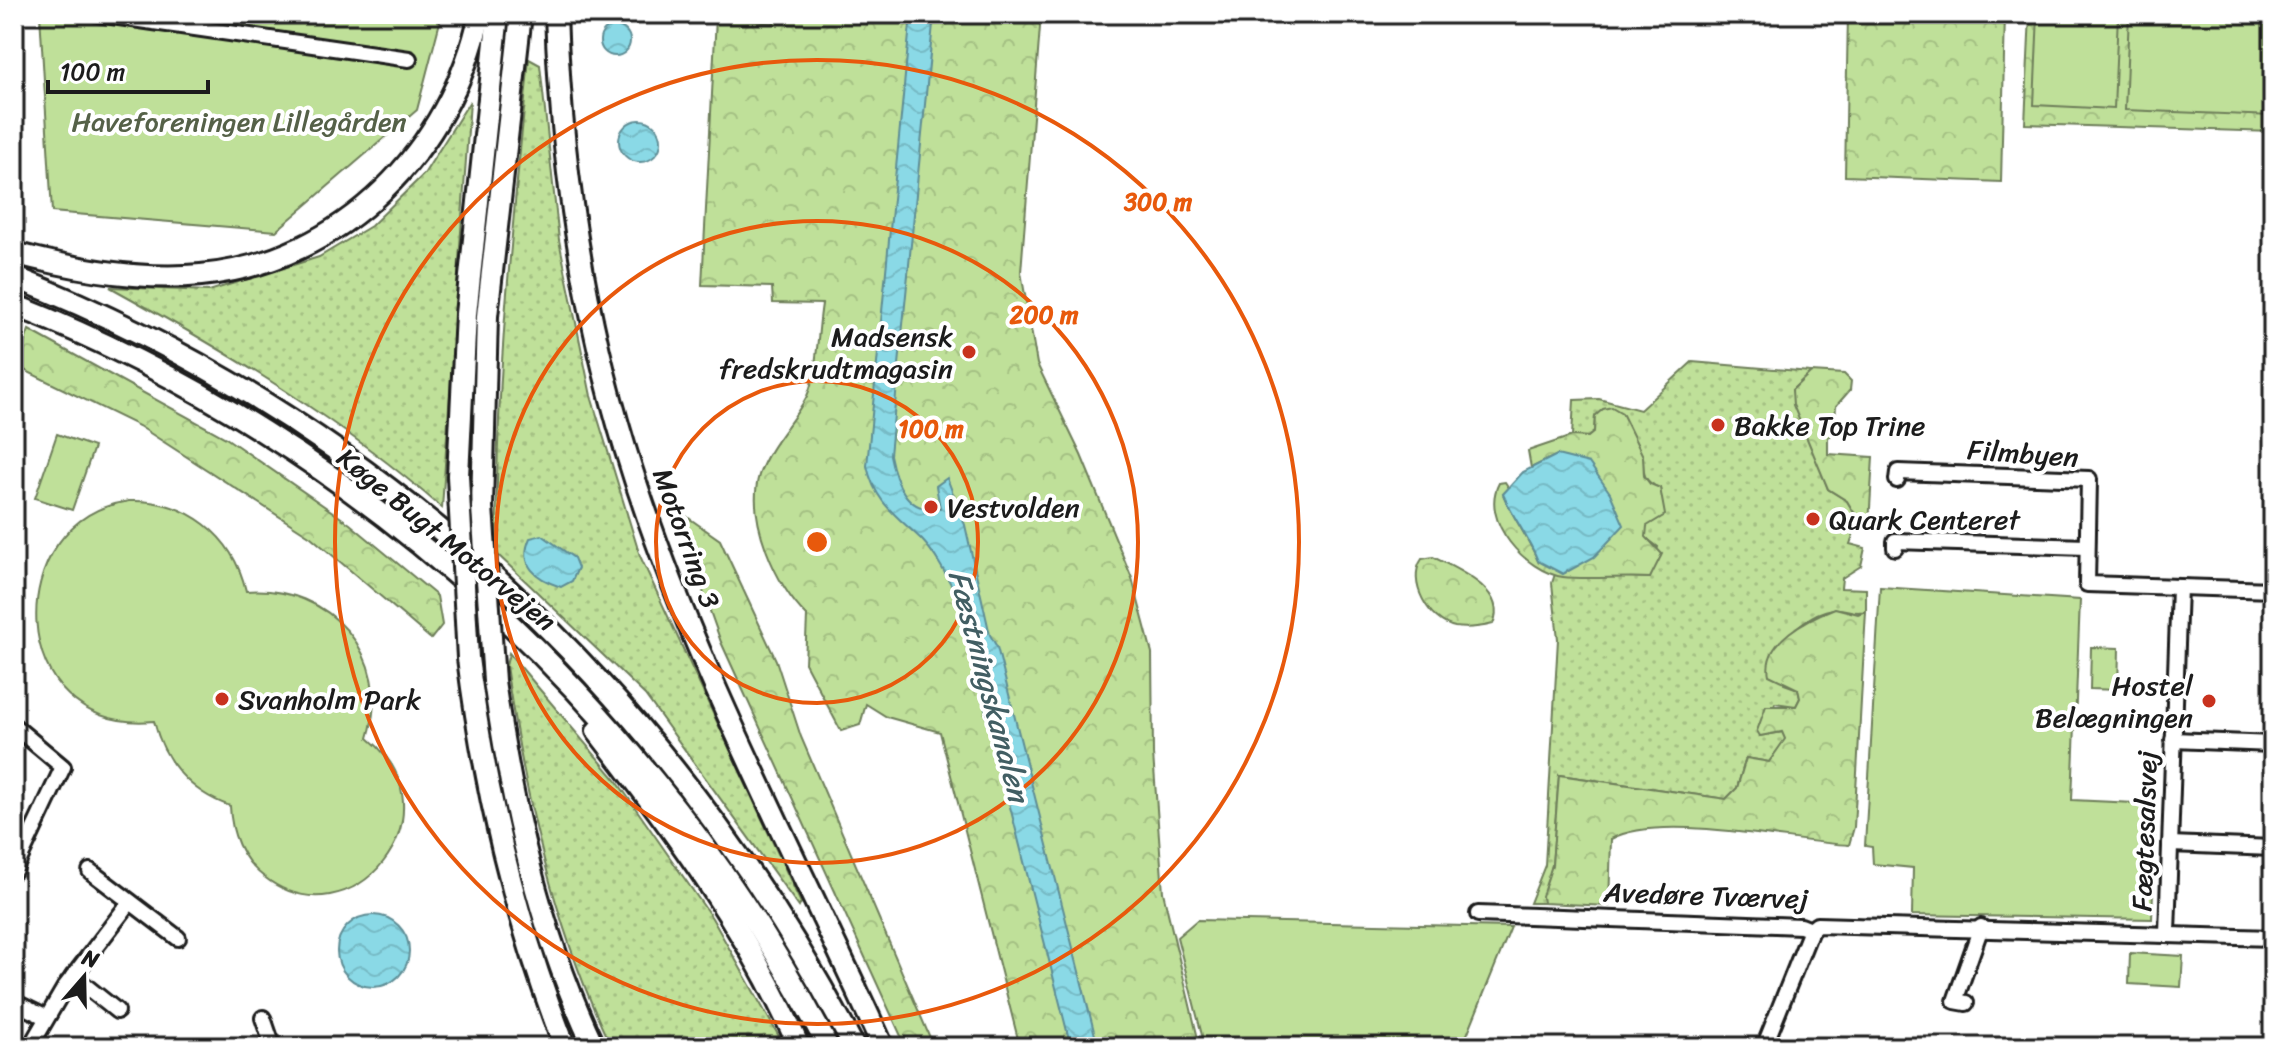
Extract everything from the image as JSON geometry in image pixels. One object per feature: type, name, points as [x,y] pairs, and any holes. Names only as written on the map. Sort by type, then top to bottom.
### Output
[{"type":"highway","points":[[14,253],[80,268],[168,276],[242,268],[304,246],[371,202],[421,150],[458,86],[480,14]]},
{"type":"highway","points":[[498,14],[466,314],[458,476],[468,658],[484,773],[502,856],[544,994],[565,1047]]},
{"type":"highway","points":[[521,14],[487,316],[482,507],[494,681],[508,770],[528,861],[565,979],[594,1047]]},
{"type":"highway","name":"Motorring 3","points":[[556,14],[558,78],[577,243],[591,317],[625,449],[699,647],[883,1047]]},
{"type":"highway","name":"Køge Bugt Motorvejen","points":[[14,277],[174,350],[280,413],[412,506],[514,593],[613,694],[721,827],[768,895],[854,1047]]},
{"type":"highway","name":"Køge Bugt Motorvejen","points":[[14,305],[93,338],[162,374],[299,455],[403,532],[512,625],[568,679],[658,782],[752,913],[828,1047]]},
{"type":"highway","points":[[512,625],[530,656],[595,729],[675,833],[757,962],[799,1047]]},
{"type":"street","points":[[98,14],[409,59]]},
{"type":"street","name":"Filmbyen","points":[[1897,480],[1898,472],[2089,479],[2087,584],[2273,590]]},
{"type":"street","points":[[1895,548],[1895,541],[2087,547]]},
{"type":"street","name":"Fægtesalsvej","points":[[2167,933],[2179,587]]},
{"type":"street","points":[[14,726],[63,767],[14,871]]},
{"type":"street","points":[[2173,740],[2273,744]]},
{"type":"street","points":[[2170,844],[2273,848]]},
{"type":"street","points":[[90,871],[178,938]]},
{"type":"street","points":[[30,1047],[45,1017],[73,976],[130,902]]},
{"type":"street","name":"Avedøre Tværvej","points":[[1478,914],[1671,919],[1801,926],[1811,930],[1817,925],[1981,927],[2273,938]]},
{"type":"street","points":[[1966,1003],[1955,1001],[1981,927]]},
{"type":"street","points":[[1764,1047],[1811,930]]},
{"type":"street","points":[[73,976],[117,1011]]},
{"type":"street","points":[[14,1002],[45,1017]]},
{"type":"street","points":[[263,1018],[273,1047]]},
{"type":"green space","name":"Haveforeningen Lillegården","points":[[40,14],[442,14],[417,110],[276,231],[52,212]]},
{"type":"green space","name":"Vestvolden","points":[[774,14],[1041,14],[1021,272],[1037,364],[1081,455],[1132,578],[1152,653],[1153,754],[1163,892],[1200,1047],[1020,1047],[940,732],[887,717],[866,704],[860,725],[841,731],[805,663],[807,616],[785,588],[766,551],[760,531],[756,492],[763,464],[807,396],[815,364],[822,304],[773,303],[772,287],[702,285],[716,17],[774,23]]},
{"type":"green space","points":[[1848,14],[2005,14],[2001,182],[1845,176]]},
{"type":"green space","points":[[2030,14],[2273,14],[2273,132],[2025,124]]},
{"type":"green space","points":[[2038,14],[2118,14],[2114,109],[2034,105]]},
{"type":"green space","points":[[2129,14],[2273,14],[2273,116],[2125,110]]},
{"type":"green space","points":[[529,59],[540,65],[559,240],[591,396],[640,556],[801,903],[799,907],[645,695],[497,554],[502,368]]},
{"type":"green space","points":[[470,101],[442,508],[364,445],[282,388],[110,287],[209,291],[319,257],[371,226],[424,174]]},
{"type":"green space","points":[[29,330],[226,438],[350,524],[437,596],[442,625],[431,639],[311,537],[139,426],[16,366]]},
{"type":"green space","points":[[1692,362],[1811,372],[1792,390],[1828,489],[1847,501],[1856,516],[1869,525],[1869,529],[1856,527],[1850,544],[1865,548],[1861,566],[1842,578],[1841,588],[1866,589],[1866,611],[1824,611],[1800,625],[1774,650],[1784,684],[1798,689],[1800,698],[1796,706],[1775,703],[1760,736],[1783,732],[1786,739],[1769,762],[1746,758],[1737,788],[1726,799],[1559,775],[1552,865],[1543,903],[1530,903],[1545,865],[1558,639],[1552,583],[1555,574],[1650,578],[1658,547],[1646,538],[1646,526],[1664,515],[1660,488],[1645,476],[1643,456],[1595,416],[1594,432],[1588,437],[1572,436],[1574,400],[1599,399],[1640,410]]},
{"type":"green space","points":[[1811,372],[1844,374],[1851,381],[1850,390],[1836,406],[1834,434],[1828,437],[1828,454],[1873,457],[1869,525],[1856,516],[1847,501],[1828,489],[1793,405],[1792,390]]},
{"type":"green space","points":[[1612,407],[1622,413],[1643,456],[1644,476],[1650,484],[1660,488],[1665,515],[1647,526],[1646,537],[1662,554],[1650,578],[1572,578],[1549,573],[1521,555],[1501,528],[1495,513],[1494,497],[1499,483],[1505,482],[1509,488],[1503,494],[1538,561],[1557,455],[1531,468],[1528,451],[1572,436],[1588,437],[1594,432],[1595,416],[1603,409]]},
{"type":"green space","points":[[57,434],[94,447],[72,510],[35,498]]},
{"type":"green space","name":"Svanholm Park","points":[[129,501],[170,506],[204,524],[219,537],[230,553],[246,591],[276,592],[304,599],[328,613],[348,631],[363,654],[371,679],[373,708],[368,738],[394,768],[403,801],[399,833],[383,862],[360,883],[330,895],[297,894],[263,876],[249,862],[239,845],[232,826],[230,806],[203,793],[181,774],[164,750],[154,721],[104,716],[68,695],[46,662],[36,623],[40,582],[57,545],[87,516]]},
{"type":"green space","points":[[683,514],[720,540],[776,660],[801,737],[934,1047],[906,1047],[721,642],[678,521]]},
{"type":"green space","points":[[1433,557],[1467,575],[1487,592],[1494,601],[1496,612],[1493,624],[1455,627],[1445,624],[1429,609],[1417,578],[1422,559]]},
{"type":"green space","points":[[1880,587],[2080,600],[2072,800],[2156,804],[2152,919],[1912,915],[1913,868],[1873,864],[1872,847],[1865,846]]},
{"type":"green space","points":[[1835,608],[1858,614],[1866,611],[1854,827],[1849,845],[1693,828],[1633,831],[1611,839],[1609,906],[1543,903],[1542,896],[1552,865],[1559,775],[1726,799],[1737,788],[1746,758],[1769,762],[1785,739],[1782,732],[1760,736],[1757,731],[1766,706],[1796,706],[1800,698],[1798,689],[1769,675],[1773,652],[1790,632]]},
{"type":"green space","points":[[2091,647],[2119,648],[2118,690],[2090,689]]},
{"type":"green space","points":[[509,653],[616,780],[712,918],[785,1047],[611,1047],[573,956],[544,861],[522,764],[506,666]]},
{"type":"green space","points":[[1197,920],[1511,927],[1462,1047],[1205,1047],[1177,937]]},
{"type":"green space","points":[[2130,953],[2183,956],[2181,987],[2129,984]]},
{"type":"water","name":"Fæstningskanalen","points":[[911,14],[934,14],[890,455],[904,494],[919,506],[940,508],[936,486],[947,478],[965,525],[990,635],[997,647],[1098,1047],[1071,1047],[956,594],[927,546],[881,499],[867,466]]},
{"type":"water","points":[[615,26],[625,31],[630,41],[625,51],[615,56],[605,51],[600,41],[605,31]]},
{"type":"water","points":[[640,120],[655,126],[661,141],[655,156],[640,162],[625,156],[619,141],[625,126]]},
{"type":"water","points":[[1557,455],[1589,463],[1610,493],[1624,525],[1594,557],[1563,574],[1538,561],[1503,494],[1523,472]]},
{"type":"water","points":[[542,535],[574,558],[578,568],[572,581],[561,587],[537,575],[528,563],[526,556],[530,538]]},
{"type":"water","points":[[366,915],[380,915],[399,925],[409,944],[409,958],[399,977],[380,987],[366,987],[347,977],[337,958],[337,944],[347,925]]},
{"type":"place","name":"Madsensk fredskrudtmagasin","points":[[969,352]]},
{"type":"place","name":"Bakke Top Trine","points":[[1718,425]]},
{"type":"place","name":"Vestvolden","points":[[931,507]]},
{"type":"place","name":"Quark Centeret","points":[[1813,519]]},
{"type":"place","name":"Svanholm Park","points":[[222,699]]},
{"type":"place","name":"Hostel Belægningen","points":[[2209,701]]}]
